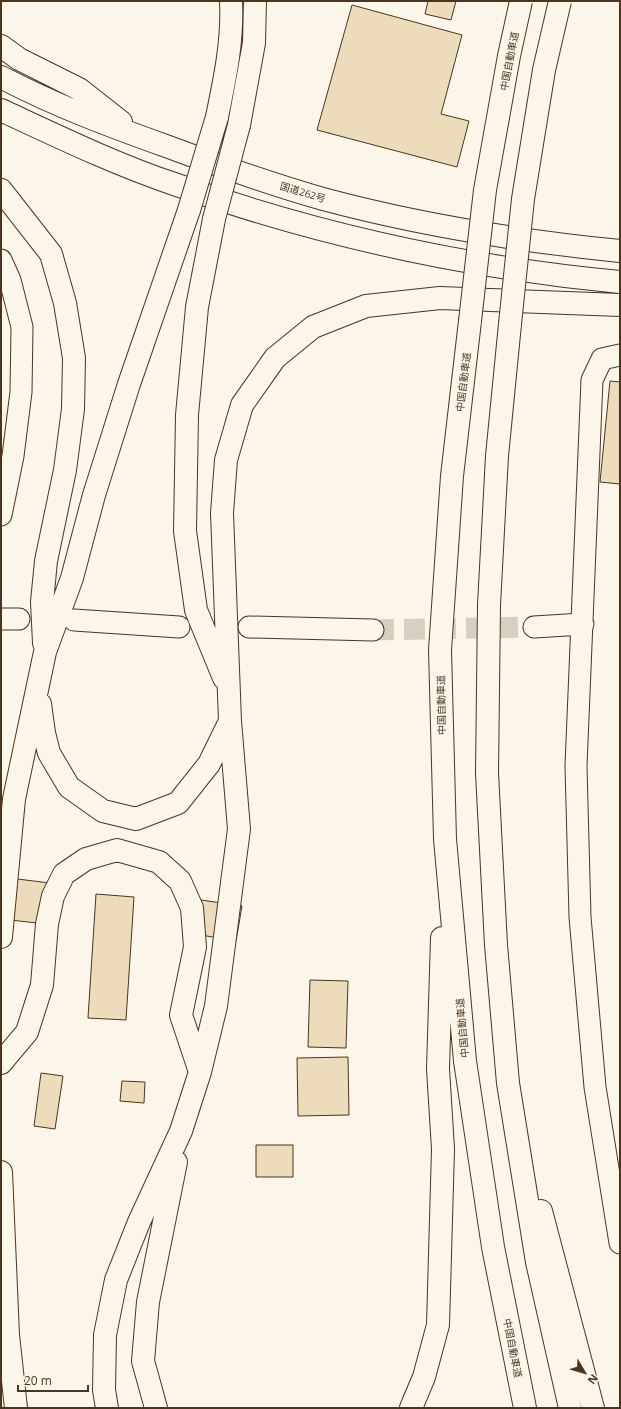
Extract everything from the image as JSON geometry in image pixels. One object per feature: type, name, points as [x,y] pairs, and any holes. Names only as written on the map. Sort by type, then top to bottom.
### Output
[{"type":"highway","points":[[1,937],[14,800],[45,652],[72,578],[94,495],[129,384],[190,210],[217,117],[228,62],[232,24],[231,1]]},
{"type":"highway","points":[[230,694],[196,610],[185,530],[187,415],[197,307],[214,219],[239,125],[254,43],[255,1]]},
{"type":"highway","name":"中国自動車道","points":[[521,1],[509,56],[485,190],[452,476],[440,650],[445,839],[465,1062],[493,1247],[525,1408]]},
{"type":"highway","points":[[560,1],[544,70],[523,199],[497,456],[489,597],[487,773],[496,946],[508,1083],[537,1262],[570,1408]]},
{"type":"highway","points":[[1,46],[19,59],[79,89],[140,137]]},
{"type":"highway","name":"国道262号","points":[[1,77],[106,124],[140,137],[197,158],[322,198],[441,226],[556,245],[620,251]]},
{"type":"highway","points":[[1,110],[77,146],[176,185],[275,217],[419,252],[565,277],[620,282]]},
{"type":"highway","points":[[1,190],[51,254],[65,302],[74,358],[73,409],[65,470],[46,561],[42,602],[45,652]]},
{"type":"highway","points":[[107,1408],[104,1390],[105,1335],[116,1280],[139,1222],[181,1131],[200,1072],[216,1006],[239,829],[230,721],[222,513],[226,460],[242,406],[275,358],[313,327],[366,306],[440,298],[620,305]]},
{"type":"highway","points":[[38,689],[44,733],[49,753],[69,787],[103,811],[136,819],[178,803],[209,764],[230,721]]},
{"type":"highway","points":[[411,1408],[424,1378],[438,1325],[443,1148],[438,1069],[445,839]]},
{"type":"highway","points":[[1,1063],[27,1032],[42,985],[47,924],[53,896],[64,874],[86,858],[118,850],[159,862],[180,881],[192,908],[195,947],[181,1015],[200,1072]]},
{"type":"highway","points":[[508,1083],[593,1408]]},
{"type":"highway","points":[[156,1408],[143,1361],[148,1302],[181,1131]]},
{"type":"highway","points":[[1,1172],[8,1335],[16,1408]]},
{"type":"highway","points":[[8,1335],[27,1408]]},
{"type":"street","points":[[1,260],[10,280],[22,327],[22,334],[21,392],[13,456],[1,515]]},
{"type":"street","points":[[620,355],[602,360],[592,380],[584,624],[576,766],[580,917],[595,1087],[620,1243]]},
{"type":"street","points":[[74,620],[179,627]]},
{"type":"street","points":[[534,627],[584,624]]},
{"type":"street","points":[[249,627],[372,630]]},
{"type":"building","points":[[428,1],[456,1],[451,20],[425,14]]},
{"type":"building","points":[[352,5],[462,35],[441,114],[469,121],[457,167],[317,130]]},
{"type":"building","points":[[610,381],[620,382],[620,484],[600,482]]},
{"type":"building","points":[[1,877],[50,883],[46,924],[1,919]]},
{"type":"building","points":[[96,894],[134,897],[126,1020],[88,1018]]},
{"type":"building","points":[[201,900],[242,906],[236,941],[195,934]]},
{"type":"building","points":[[310,980],[348,981],[346,1048],[308,1047]]},
{"type":"building","points":[[348,1057],[349,1115],[298,1116],[297,1058]]},
{"type":"building","points":[[41,1073],[63,1076],[55,1129],[34,1126]]},
{"type":"building","points":[[122,1081],[145,1082],[144,1103],[120,1101]]},
{"type":"building","points":[[256,1145],[293,1145],[293,1177],[256,1177]]},
{"type":"tunnel","points":[[373,630],[534,627]]}]
